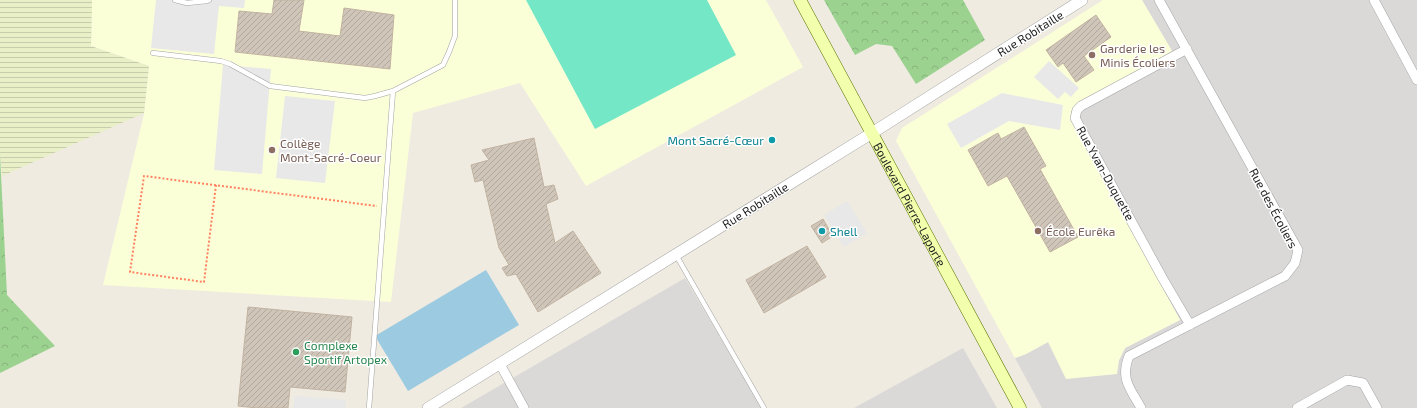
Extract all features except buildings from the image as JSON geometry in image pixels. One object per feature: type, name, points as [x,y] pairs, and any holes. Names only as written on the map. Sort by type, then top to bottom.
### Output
[{"type":"main road","name":"Boulevard Pierre-Laporte","points":[[800,0],[1020,408]]},
{"type":"street","name":"Rue Robitaille","points":[[428,408],[1082,0]]},
{"type":"street","name":"Rue des Écoliers","points":[[1141,408],[1126,379],[1125,366],[1129,356],[1285,276],[1295,263],[1298,250],[1159,0]]},
{"type":"street","points":[[1374,0],[1417,80]]},
{"type":"street","name":"Rue Yvan-Duquette","points":[[1187,49],[1081,106],[1077,110],[1075,118],[1190,325]]},
{"type":"street","points":[[500,364],[524,408]]},
{"type":"street","points":[[1297,408],[1347,380],[1363,383],[1377,408]]},
{"type":"lane","points":[[175,0],[187,3],[209,0]]},
{"type":"lane","points":[[153,53],[221,61],[230,64],[270,86],[365,98],[393,91],[443,65],[455,36],[455,0]]},
{"type":"lane","points":[[369,408],[393,91]]},
{"type":"lane","points":[[676,254],[764,408]]},
{"type":"path","points":[[216,185],[204,282],[130,272],[144,176],[216,185],[384,207]]},
{"type":"shaded area","points":[[0,0],[92,0],[91,46],[149,66],[144,113],[2,176],[0,154]]},
{"type":"shaded area","name":"Collège Mont-Sacré-Coeur","points":[[92,0],[766,0],[803,67],[586,186],[520,83],[413,113],[391,302],[103,285],[144,114],[149,66],[91,46]]},
{"type":"shaded area","points":[[156,0],[245,0],[244,8],[219,6],[214,54],[151,48]]},
{"type":"shaded area","name":"École Eurêka","points":[[1103,0],[1142,0],[1172,51],[1071,111],[1072,121],[1180,320],[1125,348],[1119,360],[1117,374],[1066,379],[1048,342],[1015,358],[896,141],[902,128]]},
{"type":"shaded area","points":[[1142,0],[1417,0],[1417,408],[1042,408],[1015,358],[1048,342],[1119,360],[1125,348],[1180,320],[1072,121],[1071,111],[1172,51]]},
{"type":"shaded area","points":[[1049,61],[1079,88],[1071,97],[1065,92],[1058,99],[1034,77]]},
{"type":"shaded area","points":[[223,65],[271,69],[262,174],[214,170]]},
{"type":"shaded area","points":[[1002,93],[1063,105],[1060,130],[1009,121],[961,148],[947,124]]},
{"type":"shaded area","points":[[285,96],[335,101],[325,183],[276,178]]},
{"type":"shaded area","points":[[847,201],[867,233],[844,247],[824,215]]},
{"type":"shaded area","points":[[685,278],[762,408],[461,408]]},
{"type":"shaded area","points":[[963,348],[997,408],[854,408]]},
{"type":"shaded area","points":[[295,396],[346,400],[345,408],[293,408]]},
{"type":"green space","points":[[526,0],[707,0],[736,55],[595,129]]},
{"type":"green space","points":[[824,0],[963,0],[985,40],[916,84],[892,46],[876,44],[855,55]]},
{"type":"green space","points":[[0,154],[7,295],[55,346],[0,373]]},
{"type":"water","points":[[486,270],[519,325],[408,391],[375,336]]},
{"type":"place","name":"Garderie les Minis Écoliers","points":[[1092,55]]},
{"type":"place","name":"Mont Sacré-Cœur","points":[[772,140]]},
{"type":"place","name":"Collège Mont-Sacré-Coeur","points":[[272,150]]},
{"type":"place","name":"Shell","points":[[822,231]]},
{"type":"place","name":"École Eurêka","points":[[1038,231]]},
{"type":"place","name":"Complexe Sportif Artopex","points":[[296,352]]}]
